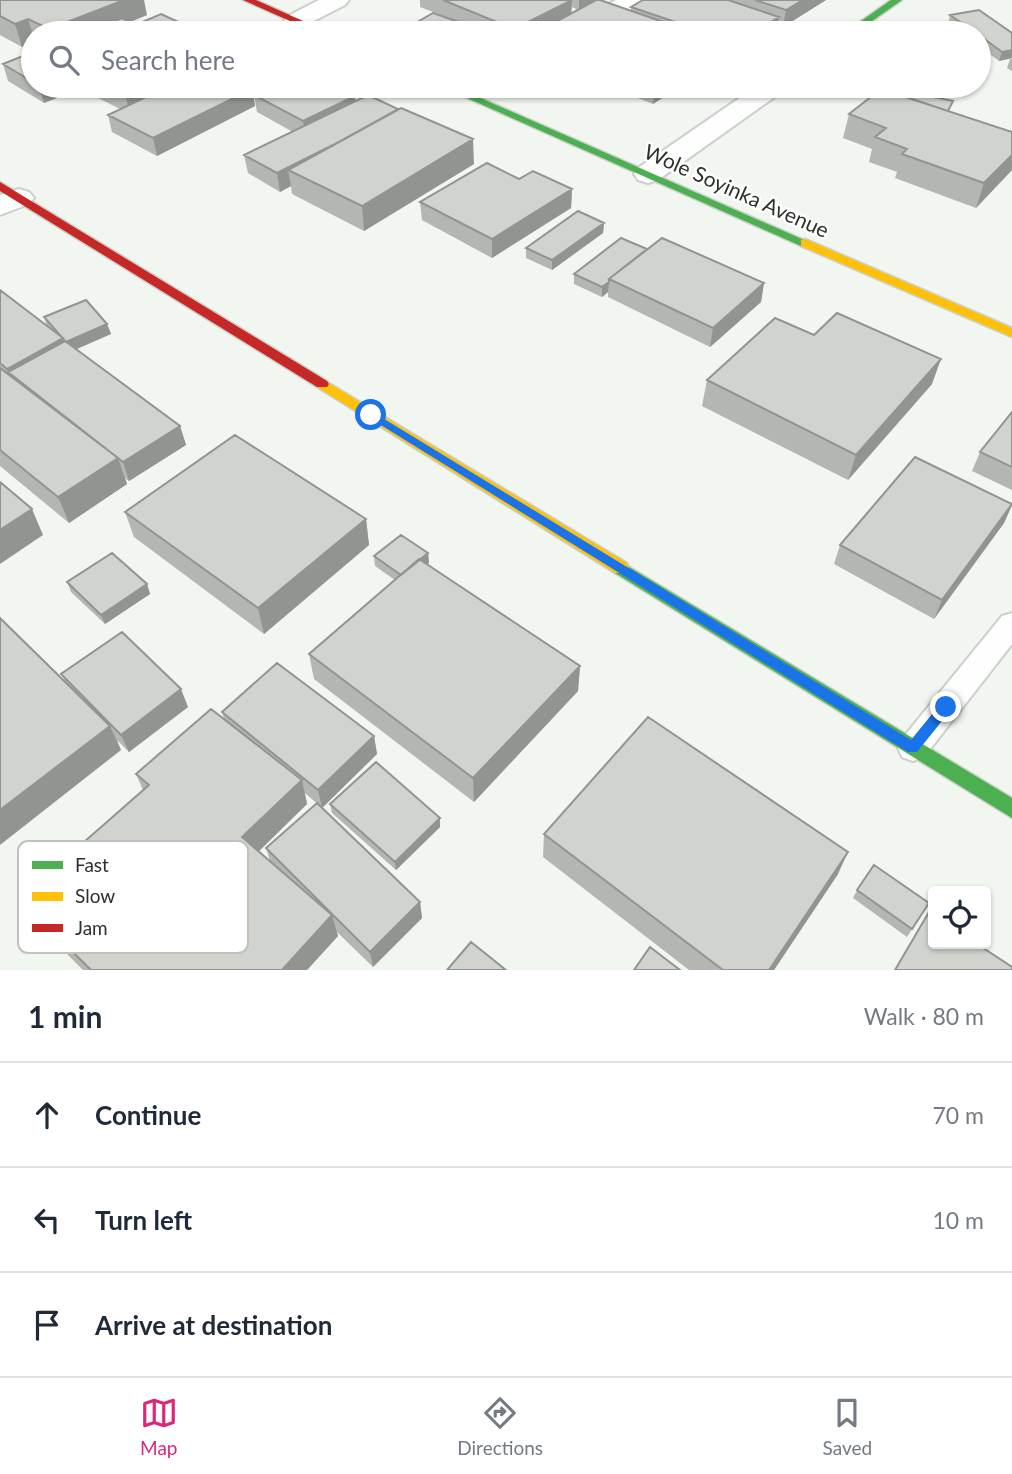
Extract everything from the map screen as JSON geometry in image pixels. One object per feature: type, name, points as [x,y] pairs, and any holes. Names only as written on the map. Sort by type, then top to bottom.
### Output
[{"type":"street","points":[[248,0],[296,21],[337,0]]},
{"type":"street","points":[[607,14],[634,0]]},
{"type":"street","points":[[866,21],[897,0]]},
{"type":"street","name":"Wole Soyinka Avenue","points":[[473,98],[1012,333]]},
{"type":"street","points":[[648,174],[757,98]]},
{"type":"street","points":[[6,197],[1012,809]]},
{"type":"lane","points":[[912,748],[1012,624]]},
{"type":"building","points":[[0,0],[124,0],[70,21],[28,19],[15,24],[0,16]]},
{"type":"building","points":[[443,0],[572,0],[530,21],[494,21]]},
{"type":"building","points":[[600,0],[660,21],[557,21]]},
{"type":"building","points":[[643,0],[728,0],[779,17],[772,21],[672,21],[631,7]]},
{"type":"building","points":[[755,0],[803,0],[786,10]]},
{"type":"building","points":[[979,10],[1012,33],[1012,50],[1002,52],[991,44],[991,21],[959,21],[950,15]]},
{"type":"building","points":[[433,13],[456,21],[419,21]]},
{"type":"building","points":[[161,14],[176,21],[144,21]]},
{"type":"building","points":[[21,57],[21,75],[3,64]]},
{"type":"building","points":[[144,98],[234,98],[153,138],[108,115]]},
{"type":"building","points":[[260,98],[351,98],[303,121]]},
{"type":"building","points":[[362,98],[374,98],[398,109],[277,173],[244,155]]},
{"type":"building","points":[[869,98],[908,98],[1012,132],[1012,155],[984,183],[902,154],[907,149],[875,137],[886,128],[849,114]]},
{"type":"building","points":[[909,98],[953,101],[948,111]]},
{"type":"building","points":[[401,108],[473,139],[362,206],[288,170]]},
{"type":"building","points":[[487,163],[519,179],[533,171],[572,189],[492,239],[420,202]]},
{"type":"building","points":[[578,211],[604,223],[552,260],[526,248]]},
{"type":"building","points":[[621,238],[647,249],[602,287],[574,274]]},
{"type":"building","points":[[662,238],[764,283],[713,328],[609,279]]},
{"type":"building","points":[[0,290],[63,338],[7,369],[0,363]]},
{"type":"building","points":[[86,300],[107,324],[66,342],[44,317]]},
{"type":"building","points":[[837,313],[941,359],[856,455],[707,380],[775,318],[814,335]]},
{"type":"building","points":[[65,341],[180,426],[123,462],[8,372]]},
{"type":"building","points":[[0,368],[118,458],[58,497],[0,450]]},
{"type":"building","points":[[1012,412],[1012,467],[980,452]]},
{"type":"building","points":[[235,435],[366,519],[258,608],[125,512]]},
{"type":"building","points":[[915,457],[1012,504],[942,600],[840,545]]},
{"type":"building","points":[[0,482],[32,509],[0,530]]},
{"type":"building","points":[[401,535],[428,553],[401,575],[374,556]]},
{"type":"building","points":[[112,553],[147,584],[101,615],[67,582]]},
{"type":"building","points":[[419,559],[580,666],[473,778],[309,654]]},
{"type":"building","points":[[0,618],[110,726],[0,810]]},
{"type":"building","points":[[122,632],[181,689],[121,735],[61,674]]},
{"type":"building","points":[[277,663],[374,736],[318,790],[222,712]]},
{"type":"building","points":[[211,709],[302,780],[242,837],[247,841],[85,841],[149,785],[136,774]]},
{"type":"building","points":[[648,717],[848,852],[769,970],[723,970],[544,834]]},
{"type":"building","points":[[376,762],[440,818],[395,862],[330,804]]},
{"type":"building","points":[[317,803],[420,902],[370,952],[266,848]]},
{"type":"building","points":[[248,842],[332,915],[282,970],[91,970],[74,953],[248,953]]},
{"type":"building","points":[[874,865],[928,905],[912,929],[857,890]]},
{"type":"building","points":[[928,914],[928,949],[985,949],[1012,967],[1012,970],[895,970]]},
{"type":"building","points":[[471,942],[506,970],[447,970]]},
{"type":"building","points":[[650,947],[680,970],[634,970]]},
{"type":"traffic: fast","points":[[866,21],[897,0]]},
{"type":"traffic: fast","points":[[473,98],[805,243]]},
{"type":"traffic: fast","points":[[621,568],[1012,809]]},
{"type":"traffic: slow","points":[[805,243],[1012,333]]},
{"type":"traffic: slow","points":[[322,384],[621,568]]},
{"type":"traffic: jam","points":[[248,0],[297,21]]},
{"type":"traffic: jam","points":[[0,186],[322,384]]},
{"type":"route","points":[[371,415],[912,748],[946,707]]}]
